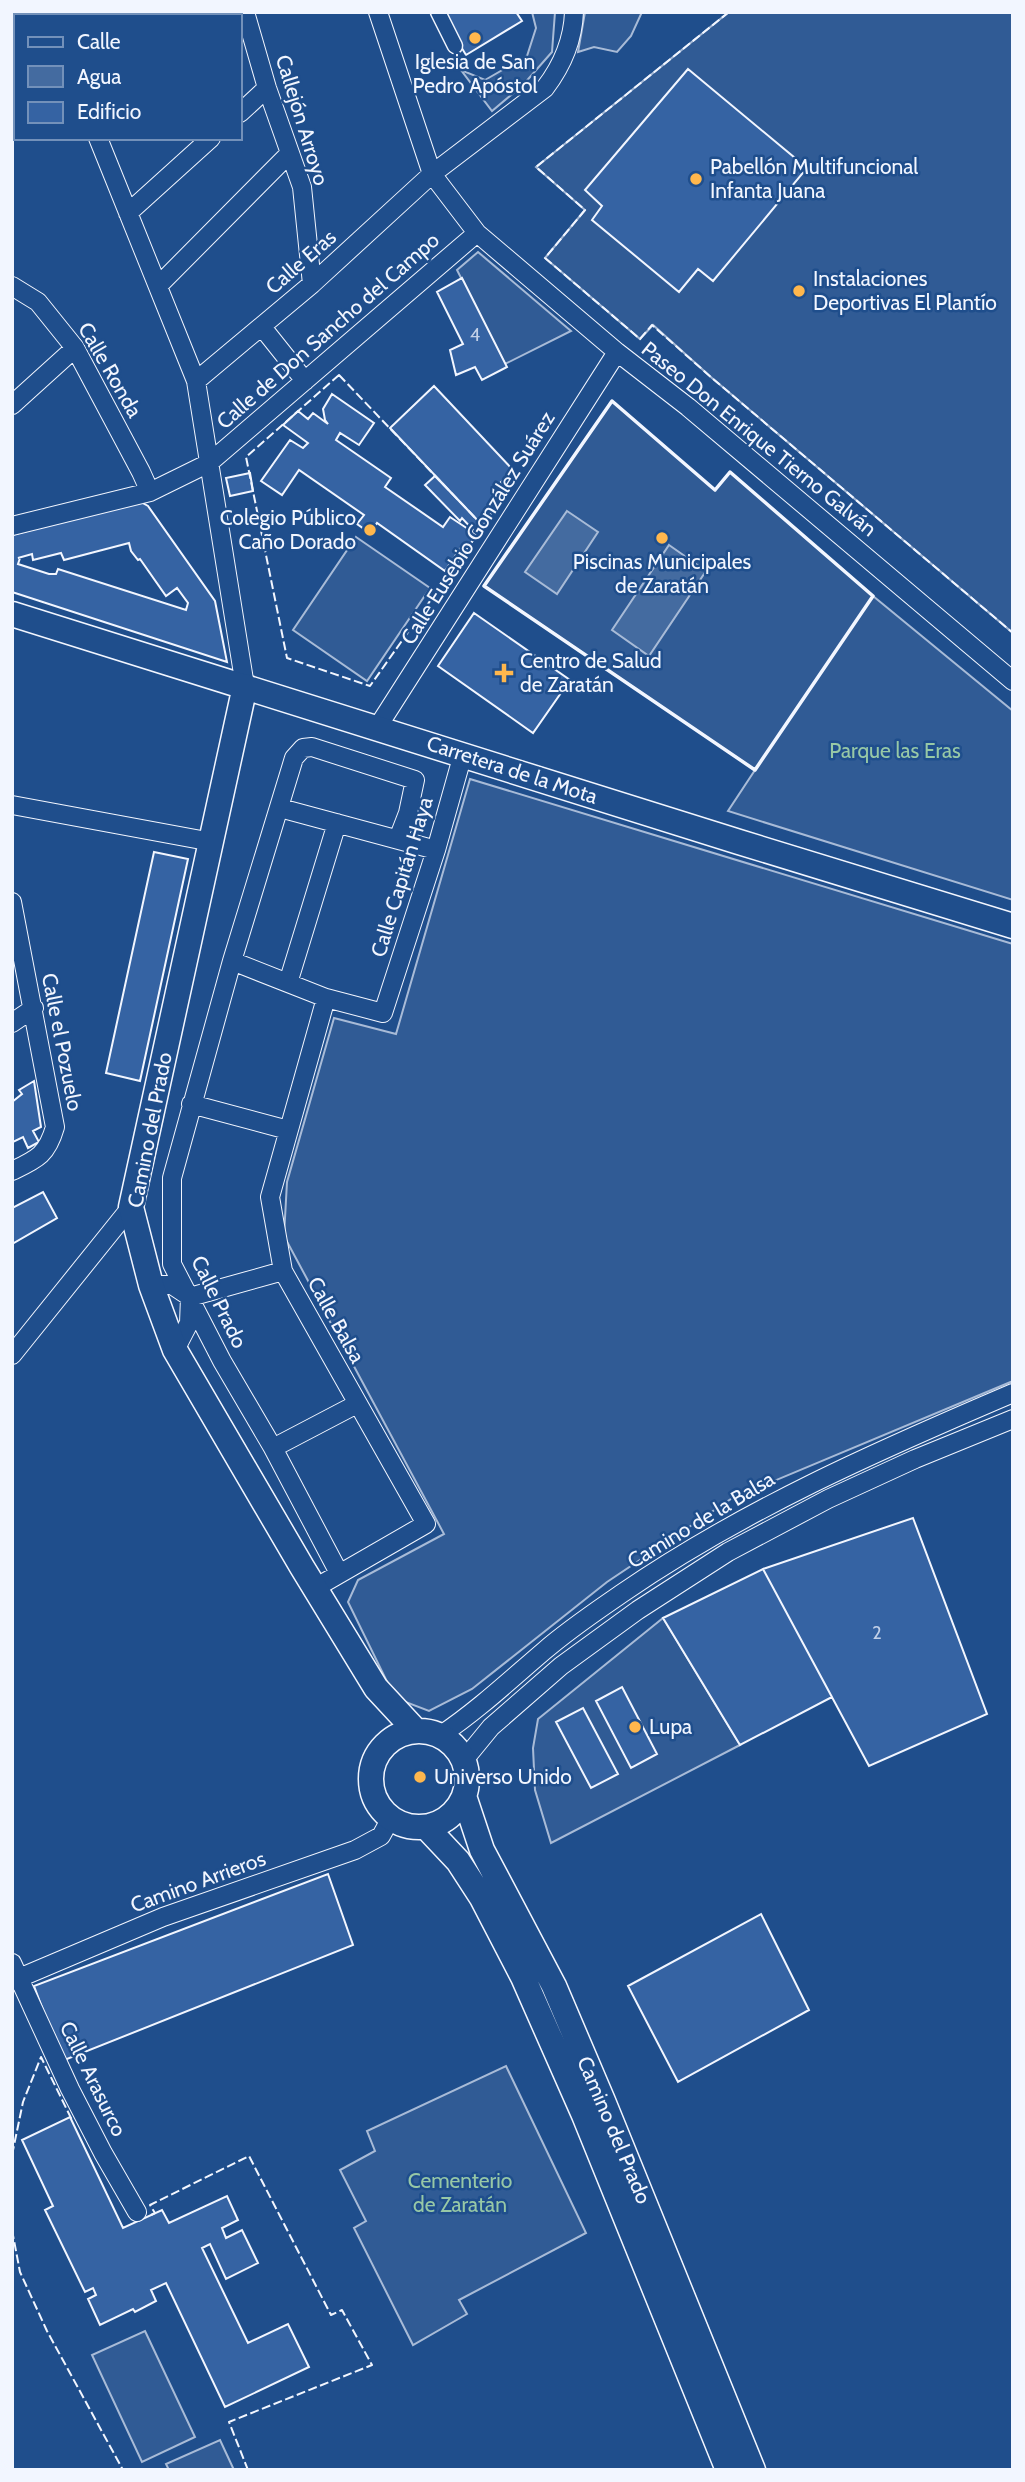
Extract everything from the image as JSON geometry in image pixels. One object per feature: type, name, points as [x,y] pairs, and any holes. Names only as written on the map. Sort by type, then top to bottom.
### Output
[{"type":"main road","name":"Carretera de la Mota","points":[[12,614],[1013,926]]},
{"type":"main road","name":"Camino del Prado","points":[[245,686],[131,1207],[151,1285],[175,1350],[376,1688],[415,1730]]},
{"type":"main road","name":"Camino del Prado","points":[[376,1688],[384,1727],[384,1744]]},
{"type":"main road","points":[[428,1731],[441,1735],[458,1750],[464,1760],[467,1784],[458,1807],[439,1823],[426,1827],[411,1827],[391,1818],[380,1809],[373,1796],[371,1768],[376,1755],[384,1744],[404,1732],[428,1731]]},
{"type":"main road","name":"Camino del Prado","points":[[464,1796],[482,1850],[554,1986],[753,2470]]},
{"type":"main road","name":"Camino del Prado","points":[[426,1827],[458,1861],[482,1898],[523,1977],[584,2115],[727,2470]]},
{"type":"street","name":"Callejón Arroyo","points":[[245,12],[289,154],[302,187],[312,284]]},
{"type":"street","name":"Paseo Don Enrique Tierno Galván","points":[[378,12],[432,174],[477,233],[1013,681]]},
{"type":"street","points":[[438,12],[455,46]]},
{"type":"street","name":"Calle Eras","points":[[196,381],[312,284],[432,174],[545,88],[565,55],[574,12]]},
{"type":"street","points":[[242,111],[268,88]]},
{"type":"street","points":[[100,140],[196,381],[245,686]]},
{"type":"street","points":[[128,213],[209,140]]},
{"type":"street","points":[[158,286],[289,154]]},
{"type":"street","name":"Calle de Don Sancho del Campo","points":[[12,526],[150,492],[209,463],[477,233]]},
{"type":"street","name":"Calle Ronda","points":[[12,286],[38,302],[75,348],[150,492]]},
{"type":"street","points":[[262,327],[305,380]]},
{"type":"street","points":[[12,405],[75,348]]},
{"type":"street","name":"Calle Eusebio González Suárez","points":[[377,728],[617,352]]},
{"type":"street","name":"Calle Prado","points":[[339,1573],[273,1448],[222,1361],[173,1264],[172,1178],[232,961],[294,758],[303,748],[312,747],[415,780],[408,813],[398,839]]},
{"type":"street","name":"Calle Capitán Haya","points":[[326,998],[383,1013],[436,850],[463,754]]},
{"type":"street","points":[[12,805],[212,842]]},
{"type":"street","points":[[280,808],[436,850]]},
{"type":"street","points":[[288,983],[337,824]]},
{"type":"street","name":"Calle el Pozuelo","points":[[12,902],[55,1127],[50,1143],[38,1158],[12,1171]]},
{"type":"street","points":[[232,961],[326,998]]},
{"type":"street","name":"Calle Balsa","points":[[315,1588],[426,1524],[283,1271],[270,1198],[326,998]]},
{"type":"street","points":[[12,1023],[34,1008]]},
{"type":"street","points":[[191,1104],[288,1130]]},
{"type":"street","points":[[12,1355],[131,1207]]},
{"type":"street","points":[[151,1285],[172,1285],[190,1297],[283,1271]]},
{"type":"street","points":[[175,1350],[188,1323],[190,1297]]},
{"type":"street","name":"Camino de la Balsa","points":[[441,1735],[477,1710],[546,1649],[622,1594],[715,1534],[822,1477],[1013,1393]]},
{"type":"street","points":[[273,1448],[357,1404]]},
{"type":"street","name":"Camino de la Balsa","points":[[464,1760],[491,1727],[561,1666],[638,1610],[729,1552],[828,1499],[915,1459],[1013,1419]]},
{"type":"street","name":"Camino Arrieros","points":[[15,1974],[163,1917],[355,1850],[381,1836],[391,1818]]},
{"type":"street","name":"Calle Arasurco","points":[[15,1974],[103,2153],[137,2212]]},
{"type":"shaded area","points":[[532,12],[555,12],[552,52],[523,85],[492,111],[461,70],[485,80],[527,56],[536,28]]},
{"type":"shaded area","points":[[585,12],[642,12],[631,36],[617,52],[594,47],[578,52]]},
{"type":"shaded area","name":"Instalaciones Deportivas El Plantío","points":[[729,12],[1013,12],[1013,633],[653,325],[640,339],[545,258],[585,210],[536,167]]},
{"type":"shaded area","points":[[478,252],[571,331],[505,364],[457,270]]},
{"type":"shaded area","points":[[612,401],[715,490],[730,472],[873,596],[1013,711],[1013,900],[728,811],[755,770],[484,586]]},
{"type":"shaded area","points":[[356,537],[430,588],[367,681],[293,630]]},
{"type":"shaded area","points":[[470,779],[1013,944],[1013,1381],[731,1499],[607,1582],[472,1689],[429,1711],[395,1698],[348,1602],[358,1580],[444,1534],[284,1236],[287,1182],[334,1018],[396,1034]]},
{"type":"shaded area","points":[[663,1618],[740,1745],[551,1843],[535,1790],[533,1748],[538,1719]]},
{"type":"shaded area","name":"Cementerio de Zaratán","points":[[506,2066],[586,2233],[459,2300],[467,2314],[413,2345],[354,2228],[366,2221],[340,2170],[375,2151],[367,2131]]},
{"type":"shaded area","points":[[145,2331],[195,2437],[142,2462],[92,2355]]},
{"type":"shaded area","points":[[220,2440],[234,2470],[169,2470],[166,2464]]},
{"type":"water","points":[[567,511],[598,532],[557,594],[525,572]]},
{"type":"water","points":[[669,545],[706,571],[649,656],[612,630]]},
{"type":"building","name":"Iglesia de San Pedro Apóstol","points":[[440,12],[516,12],[522,21],[466,55]]},
{"type":"building","name":"Pabellón Multifuncional Infanta Juana","points":[[688,69],[807,168],[713,281],[698,269],[679,292],[592,220],[602,206],[585,190]]},
{"type":"building","points":[[462,278],[507,367],[482,380],[475,367],[456,375],[450,350],[463,344],[437,292]]},
{"type":"building","points":[[434,386],[513,470],[501,482],[507,489],[483,526],[390,428]]},
{"type":"building","points":[[332,394],[374,423],[359,445],[340,433],[336,440],[391,478],[385,487],[443,527],[450,517],[477,535],[466,550],[461,547],[445,571],[377,523],[370,533],[357,524],[364,515],[299,470],[282,495],[261,481],[290,440],[303,448],[308,443],[283,425],[298,411],[308,419],[313,413],[328,424],[323,409]]},
{"type":"building","points":[[250,473],[253,491],[230,496],[226,478]]},
{"type":"building","points":[[435,476],[482,525],[475,532],[462,518],[460,521],[425,485]]},
{"type":"building","points":[[139,501],[148,506],[215,601],[227,662],[12,592],[12,535]],"holes":[[[129,543],[131,551],[140,559],[166,596],[177,588],[188,603],[186,610],[58,569],[56,574],[49,574],[18,564],[18,558],[32,554],[33,560],[61,553],[64,560]]]},
{"type":"building","name":"Centro de Salud de Zaratán","points":[[474,613],[570,680],[533,733],[438,666]]},
{"type":"building","points":[[154,852],[188,859],[140,1081],[106,1073]]},
{"type":"building","points":[[34,1081],[41,1127],[33,1131],[39,1142],[28,1148],[23,1137],[13,1142],[12,1140],[12,1102],[22,1094],[19,1090]]},
{"type":"building","points":[[43,1192],[57,1218],[12,1244],[12,1208]]},
{"type":"building","points":[[913,1518],[987,1714],[869,1766],[763,1569]]},
{"type":"building","points":[[763,1569],[832,1697],[740,1745],[663,1618]]},
{"type":"building","points":[[622,1687],[657,1754],[631,1768],[596,1701]]},
{"type":"building","points":[[583,1708],[618,1774],[591,1788],[556,1722]]},
{"type":"building","points":[[328,1874],[353,1945],[62,2061],[34,1986]]},
{"type":"building","points":[[761,1914],[809,2010],[678,2082],[628,1986]]},
{"type":"building","points":[[70,2117],[123,2228],[162,2210],[169,2223],[227,2196],[238,2220],[222,2228],[226,2238],[242,2230],[258,2263],[226,2279],[210,2244],[202,2248],[248,2343],[288,2324],[309,2367],[225,2407],[166,2283],[151,2290],[156,2301],[100,2325],[88,2299],[96,2295],[93,2288],[85,2292],[45,2210],[53,2206],[22,2140]]},
{"type":"fence","points":[[729,12],[536,167],[585,210],[545,258],[640,339],[652,325],[1013,633]]},
{"type":"fence","points":[[339,375],[483,526],[370,686],[287,658],[246,457],[339,375]]},
{"type":"fence","points":[[12,2155],[23,2102],[41,2057],[72,2120]]},
{"type":"fence","points":[[151,2215],[155,2213],[150,2205],[249,2156],[331,2315],[342,2310],[372,2365],[229,2422],[248,2470]]},
{"type":"fence","points":[[12,2230],[20,2272],[47,2331],[123,2470]]},
{"type":"wall","points":[[612,401],[715,490],[730,472],[873,596],[755,770],[484,586],[612,401]]},
{"type":"place","name":"Iglesia de San Pedro Apóstol","points":[[475,38]]},
{"type":"place","name":"Pabellón Multifuncional Infanta Juana","points":[[696,179]]},
{"type":"place","name":"Instalaciones Deportivas El Plantío","points":[[799,291]]},
{"type":"place","name":"Colegio Público Caño Dorado","points":[[370,530]]},
{"type":"place","name":"Piscinas Municipales de Zaratán","points":[[662,538]]},
{"type":"place","name":"Centro de Salud de Zaratán","points":[[504,673]]},
{"type":"place","name":"Lupa","points":[[635,1727]]},
{"type":"place","name":"Universo Unido","points":[[420,1777]]},
{"type":"park label","name":"Parque las Eras","points":[[895,751]]}]
